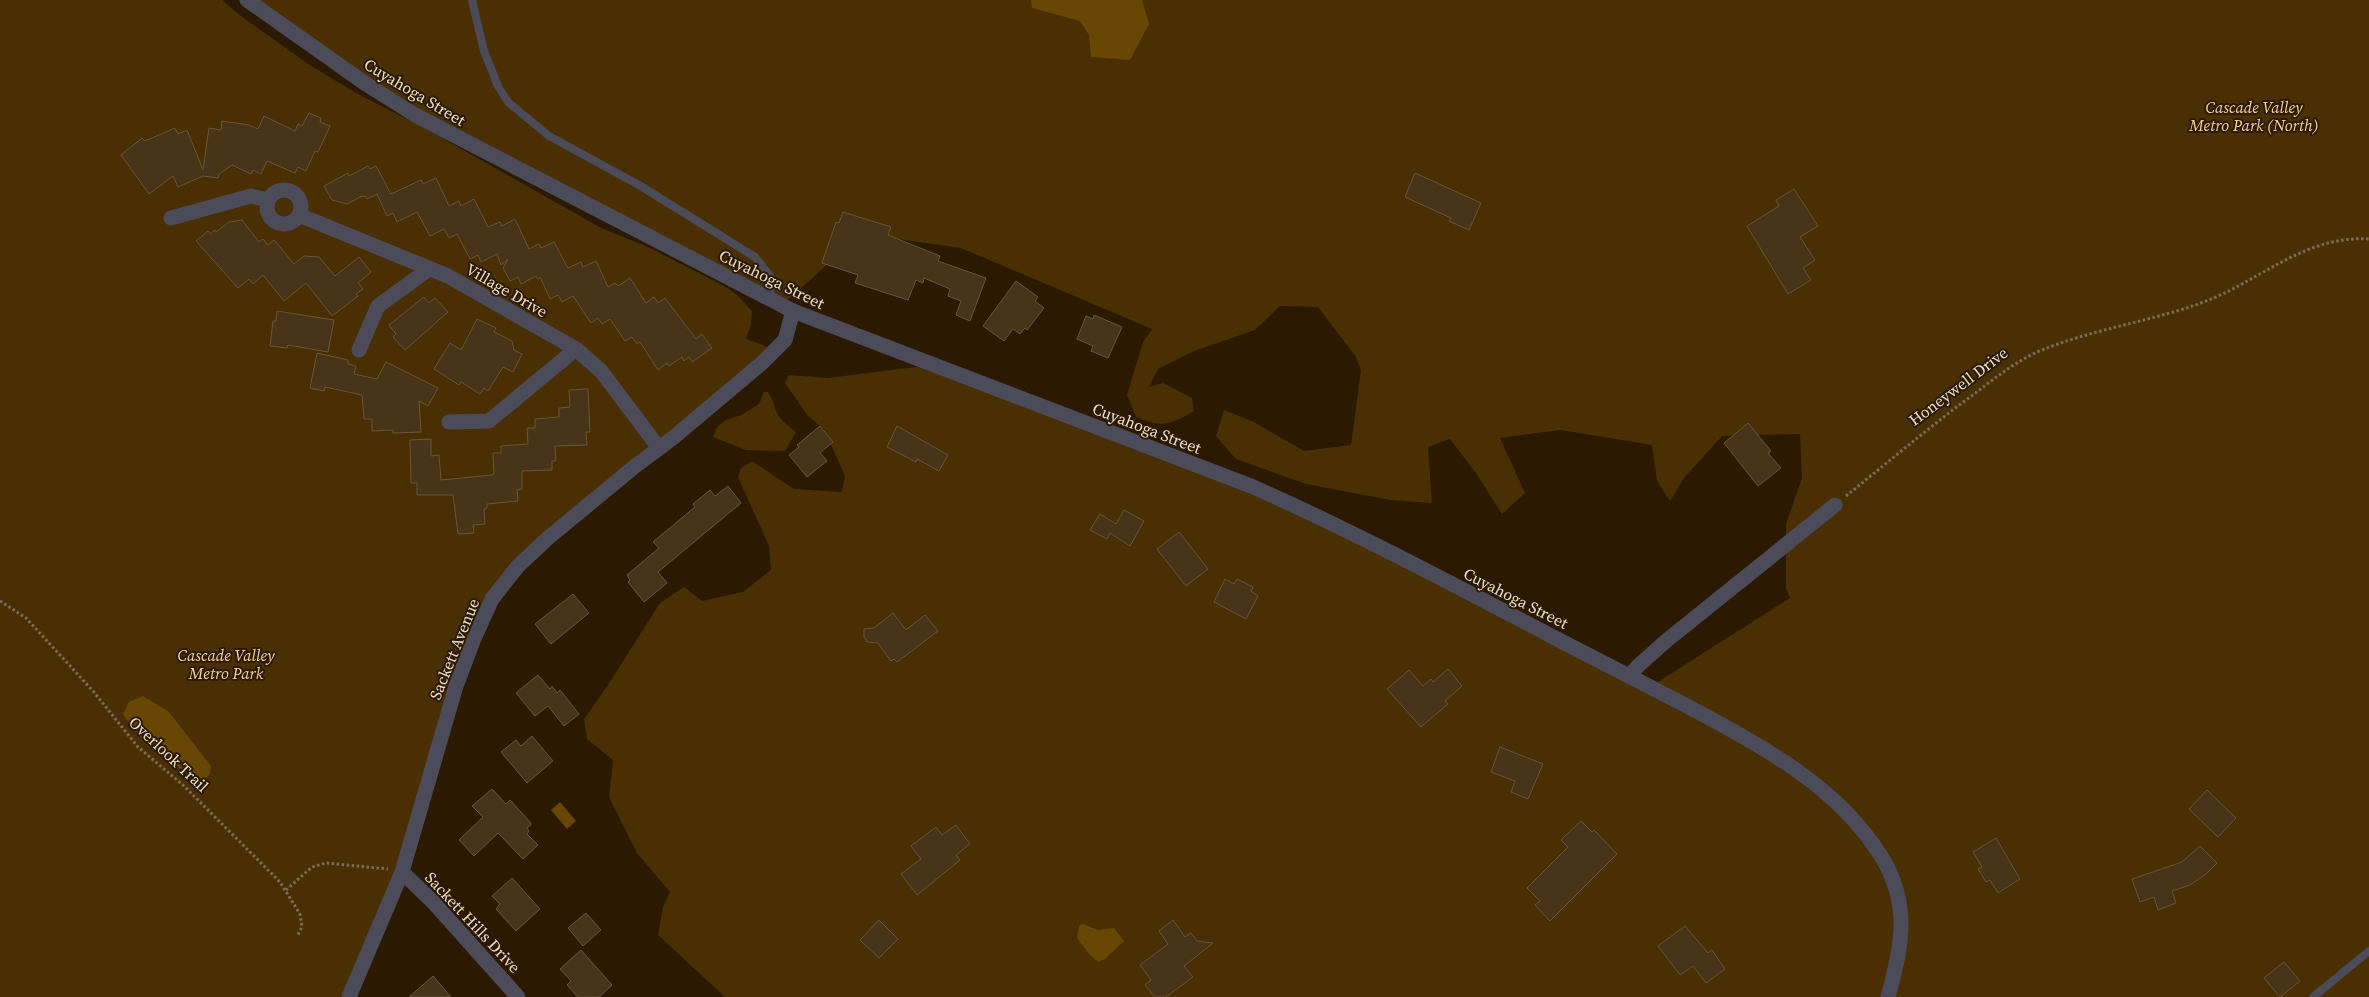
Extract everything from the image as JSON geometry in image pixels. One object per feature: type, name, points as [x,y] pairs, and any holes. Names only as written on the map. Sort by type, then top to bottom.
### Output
[{"type":"street","name":"Cuyahoga Street","points":[[247,0],[342,68],[415,115],[770,299],[793,310],[1251,486],[1407,561],[1629,676],[1776,756],[1815,784],[1862,830],[1881,857],[1891,876],[1898,897],[1902,921],[1899,956],[1888,997]]},
{"type":"street","points":[[286,190],[296,194],[301,204],[299,215],[290,223],[279,224],[269,217],[267,212],[268,200],[275,192],[286,190]]},
{"type":"street","points":[[171,218],[251,196],[268,200]]},
{"type":"street","name":"Village Drive","points":[[299,215],[448,276],[576,349],[601,371],[659,448]]},
{"type":"street","points":[[359,350],[378,306],[429,269]]},
{"type":"street","name":"Sackett Avenue","points":[[348,997],[402,872],[456,686],[492,599],[518,566],[548,538],[728,393],[776,350],[785,340],[793,310]]},
{"type":"street","points":[[449,422],[489,421],[576,349]]},
{"type":"street","points":[[1629,676],[1666,641],[1789,540],[1836,505]]},
{"type":"street","name":"Sackett Hills Drive","points":[[402,872],[433,902],[518,997]]},
{"type":"lane","points":[[472,0],[484,51],[498,86],[508,102],[549,136],[639,185],[754,257],[771,277],[770,299]]},
{"type":"lane","points":[[2312,997],[2369,951]]},
{"type":"path","name":"Honeywell Drive","points":[[1836,505],[1944,417],[2022,360],[2043,350],[2105,328],[2209,300],[2298,254],[2331,241],[2369,239]]},
{"type":"path","name":"Overlook Trail","points":[[0,601],[26,618],[93,690],[138,746],[184,785],[226,825],[286,890],[300,914],[302,927],[297,936]]},
{"type":"path","points":[[286,890],[312,867],[326,863],[361,865],[402,872]]},
{"type":"green space","name":"Cascade Valley Metro Park","points":[[0,0],[222,0],[308,64],[356,93],[428,130],[601,228],[648,247],[724,286],[736,294],[752,311],[751,324],[746,339],[776,350],[548,538],[486,613],[402,872],[349,997],[0,997]]},
{"type":"green space","name":"Cascade Valley Metro Park (North)","points":[[247,0],[2369,0],[2369,997],[725,997],[658,935],[663,907],[670,892],[637,853],[609,797],[613,760],[587,739],[584,719],[660,603],[684,587],[702,601],[743,592],[771,570],[769,546],[738,477],[741,468],[752,461],[794,489],[842,492],[845,476],[824,429],[808,416],[785,383],[789,375],[828,378],[931,365],[1251,486],[1650,687],[1790,598],[1786,589],[1786,524],[1802,478],[1800,434],[1722,436],[1684,478],[1670,501],[1657,481],[1652,445],[1561,430],[1500,438],[1525,493],[1502,514],[1476,473],[1450,439],[1428,447],[1432,503],[1391,500],[1306,484],[1236,459],[1216,436],[1224,410],[1254,422],[1304,451],[1351,445],[1361,370],[1356,357],[1318,307],[1280,306],[1255,330],[1194,351],[1158,369],[1149,387],[1163,383],[1192,398],[1194,411],[1172,422],[1153,423],[1136,417],[1127,395],[1143,342],[1152,329],[961,248],[883,237],[828,264],[782,305],[415,115]]},
{"type":"green space","points":[[764,392],[770,394],[780,417],[796,432],[785,451],[746,450],[713,437],[717,427],[726,420],[741,415],[759,404]]},
{"type":"shaded area","points":[[1031,0],[1142,0],[1149,24],[1130,60],[1091,57],[1089,35],[1080,21],[1032,8]]},
{"type":"shaded area","points":[[143,696],[169,712],[211,766],[210,774],[204,780],[180,769],[158,753],[130,724],[123,714],[129,702]]},
{"type":"shaded area","points":[[560,802],[576,821],[567,829],[551,810]]},
{"type":"shaded area","points":[[1083,924],[1098,930],[1114,928],[1124,941],[1105,959],[1098,962],[1089,954],[1077,938],[1079,926]]},
{"type":"building","points":[[309,113],[321,118],[320,122],[330,126],[318,152],[315,151],[306,171],[298,167],[295,173],[267,161],[261,174],[253,170],[251,174],[232,165],[219,174],[218,178],[203,176],[178,187],[173,176],[149,194],[121,155],[142,138],[145,141],[175,128],[178,134],[187,130],[203,170],[209,128],[221,130],[222,121],[249,125],[258,129],[264,116],[295,131],[298,124],[302,126]]},
{"type":"building","points":[[368,166],[370,169],[376,166],[391,194],[421,180],[423,184],[436,178],[449,206],[459,201],[461,206],[474,199],[488,227],[500,222],[502,226],[515,219],[529,249],[539,244],[541,248],[554,242],[568,268],[581,262],[583,267],[596,261],[608,287],[615,283],[618,286],[630,278],[646,303],[654,297],[658,303],[665,298],[696,339],[702,334],[712,348],[692,362],[689,357],[684,361],[682,357],[669,366],[667,363],[658,370],[640,342],[637,344],[632,337],[625,341],[610,319],[602,324],[598,318],[591,323],[573,296],[562,302],[558,295],[550,299],[540,277],[538,279],[536,276],[521,284],[518,277],[510,281],[503,268],[508,259],[501,265],[497,254],[481,262],[478,255],[470,259],[457,234],[449,238],[444,229],[430,236],[417,212],[397,222],[393,213],[387,216],[377,194],[367,199],[365,196],[360,197],[347,204],[332,200],[324,186],[348,173],[349,176]]},
{"type":"building","points":[[1415,173],[1481,203],[1469,230],[1449,221],[1451,218],[1405,197]]},
{"type":"building","points":[[1794,189],[1818,226],[1800,237],[1815,260],[1803,268],[1811,280],[1788,294],[1747,226],[1779,206],[1776,200]]},
{"type":"building","points":[[843,212],[891,227],[888,235],[940,256],[938,261],[986,278],[970,321],[956,315],[961,301],[948,296],[950,289],[924,278],[923,283],[916,280],[908,300],[855,283],[858,275],[822,263],[836,222],[839,223]]},
{"type":"building","points":[[242,220],[259,242],[263,239],[268,245],[274,240],[294,264],[304,256],[319,257],[335,276],[359,257],[371,272],[358,283],[363,289],[356,294],[358,296],[332,316],[306,283],[284,301],[263,275],[253,284],[249,279],[238,288],[196,241],[208,231],[210,234],[215,230],[216,232],[229,222]]},
{"type":"building","points":[[1016,281],[1038,297],[1035,301],[1044,308],[1027,330],[1025,328],[1020,334],[1013,329],[1004,341],[983,326]]},
{"type":"building","points":[[424,297],[429,303],[435,298],[448,312],[405,350],[393,337],[396,334],[389,325]]},
{"type":"building","points":[[277,311],[334,320],[328,352],[288,345],[287,348],[270,346],[273,321],[276,321]]},
{"type":"building","points":[[1094,315],[1122,327],[1108,358],[1091,351],[1093,346],[1077,339],[1086,316],[1093,319]]},
{"type":"building","points":[[477,319],[496,328],[494,332],[512,341],[514,350],[522,354],[513,372],[503,367],[488,391],[484,388],[480,394],[461,382],[459,385],[434,369],[450,343],[461,350]]},
{"type":"building","points":[[317,353],[348,360],[348,364],[356,366],[354,374],[377,379],[386,362],[438,388],[428,406],[419,401],[421,432],[393,433],[393,430],[372,431],[372,419],[364,419],[362,395],[325,387],[324,391],[310,388]]},
{"type":"building","points":[[588,389],[590,432],[586,432],[587,445],[555,446],[556,461],[552,461],[552,470],[522,471],[522,489],[517,490],[518,501],[487,504],[487,508],[484,509],[485,524],[473,525],[474,533],[458,534],[453,495],[417,495],[417,483],[411,483],[410,440],[431,439],[431,456],[439,455],[441,480],[492,475],[494,474],[493,453],[501,453],[501,446],[528,444],[527,428],[535,428],[535,419],[559,417],[559,408],[570,407],[569,390]]},
{"type":"building","points":[[1748,423],[1771,451],[1768,453],[1781,468],[1758,486],[1724,443]]},
{"type":"building","points":[[820,426],[833,442],[820,453],[827,461],[807,477],[789,455],[799,447],[797,445]]},
{"type":"building","points":[[897,426],[948,455],[939,471],[917,459],[916,462],[887,447]]},
{"type":"building","points":[[728,486],[741,503],[658,572],[667,583],[644,602],[628,582],[630,580],[627,575],[659,548],[653,542],[695,507],[693,504],[710,490],[715,496]]},
{"type":"building","points":[[1124,510],[1144,521],[1130,546],[1110,533],[1107,539],[1090,530],[1100,514],[1116,524]]},
{"type":"building","points":[[1179,532],[1208,569],[1186,586],[1157,549]]},
{"type":"building","points":[[1225,579],[1234,584],[1237,579],[1253,587],[1251,591],[1258,596],[1246,619],[1214,602]]},
{"type":"building","points":[[573,594],[589,613],[551,644],[535,624]]},
{"type":"building","points":[[893,613],[906,630],[925,615],[938,631],[897,662],[894,659],[891,661],[878,643],[867,642],[864,637],[864,629],[874,628]]},
{"type":"building","points":[[1448,669],[1462,686],[1445,701],[1448,704],[1421,727],[1387,689],[1409,670],[1423,686],[1431,679],[1433,682]]},
{"type":"building","points":[[538,675],[550,689],[552,686],[557,693],[560,690],[579,714],[564,726],[548,706],[535,716],[516,693]]},
{"type":"building","points":[[532,736],[553,761],[527,783],[501,752],[516,740],[521,746]]},
{"type":"building","points":[[1500,747],[1543,764],[1528,799],[1511,792],[1515,781],[1491,772]]},
{"type":"building","points":[[492,789],[506,804],[510,800],[530,822],[531,825],[527,828],[529,831],[527,834],[538,845],[523,859],[498,833],[474,856],[459,840],[483,817],[472,806]]},
{"type":"building","points":[[2207,790],[2236,818],[2218,837],[2189,809]]},
{"type":"building","points":[[1581,821],[1592,832],[1594,830],[1617,854],[1550,921],[1535,905],[1540,901],[1527,888],[1568,847],[1561,840]]},
{"type":"building","points":[[956,825],[970,844],[956,855],[960,860],[917,895],[901,874],[921,859],[911,846],[936,827],[942,835]]},
{"type":"building","points":[[1996,838],[2020,879],[1998,893],[1990,880],[1986,882],[1978,869],[1982,867],[1973,852]]},
{"type":"building","points":[[2200,846],[2217,863],[2206,874],[2190,885],[2172,891],[2176,903],[2158,910],[2154,897],[2140,902],[2132,879],[2182,862]]},
{"type":"building","points":[[512,878],[540,909],[516,931],[496,909],[500,904],[492,896]]},
{"type":"building","points":[[586,913],[601,930],[583,946],[568,928]]},
{"type":"building","points":[[879,920],[898,939],[879,958],[860,940]]},
{"type":"building","points":[[1173,920],[1185,937],[1191,933],[1197,941],[1213,943],[1184,966],[1193,977],[1166,997],[1155,997],[1145,985],[1151,980],[1140,965],[1168,944],[1159,931]]},
{"type":"building","points":[[1685,926],[1708,953],[1712,950],[1725,969],[1706,983],[1693,966],[1680,975],[1658,946]]},
{"type":"building","points":[[581,950],[612,985],[599,997],[578,997],[567,985],[571,981],[560,969]]},
{"type":"building","points":[[2284,962],[2300,981],[2280,997],[2264,978]]},
{"type":"building","points":[[433,976],[451,997],[409,997]]}]
